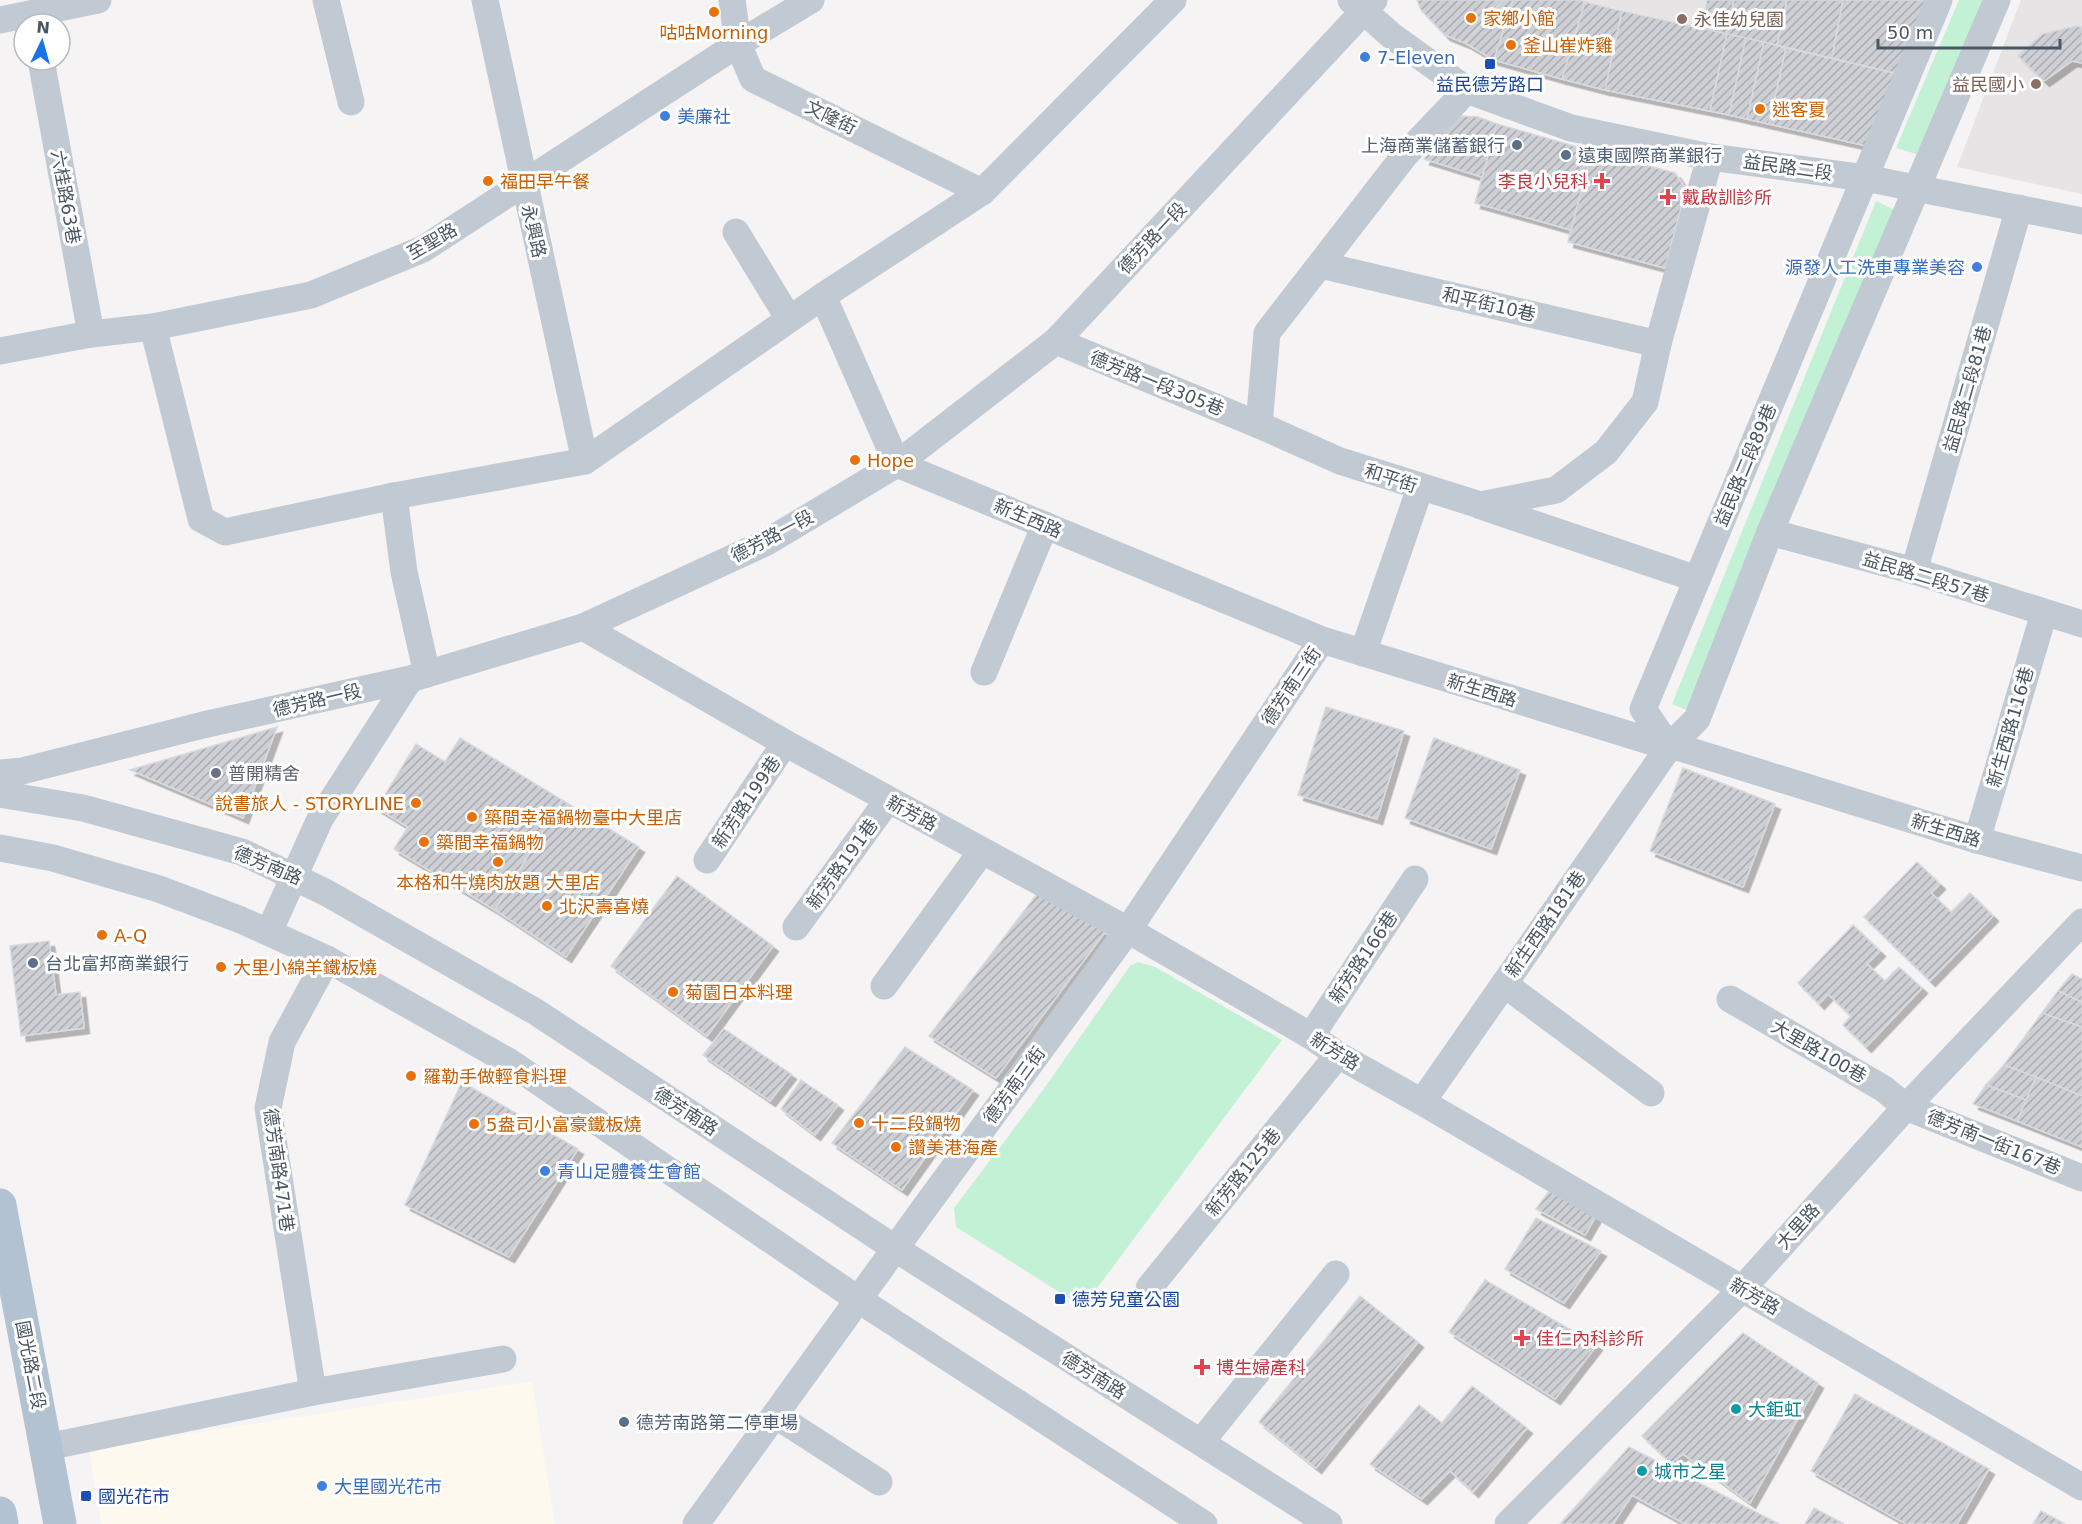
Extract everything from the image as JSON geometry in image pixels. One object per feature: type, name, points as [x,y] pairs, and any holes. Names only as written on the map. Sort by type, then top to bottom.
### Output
[{"type":"main road","name":"國光路二段","points":[[0,1205],[60,1524]]},
{"type":"main road","points":[[0,1513],[2,1524]]},
{"type":"street","points":[[37,12],[98,0]]},
{"type":"street","points":[[326,0],[351,102]]},
{"type":"street","name":"永興路","points":[[485,0],[585,461]]},
{"type":"street","name":"文隆街","points":[[732,0],[738,44],[753,79],[982,192]]},
{"type":"street","name":"至聖路","points":[[0,351],[91,334],[153,327],[311,295],[423,249],[738,44],[811,0]]},
{"type":"street","points":[[153,327],[201,519],[225,532],[394,496],[585,461],[789,319],[982,192],[1173,0]]},
{"type":"street","name":"益民路二段89巷","points":[[1670,746],[1643,709],[1939,0]]},
{"type":"street","points":[[1670,746],[1697,719],[1770,532],[1917,189],[1928,157],[1997,0]]},
{"type":"street","name":"益民路二段","points":[[1363,4],[1392,36],[1467,90],[1571,128],[1710,157],[1865,178],[2082,221]]},
{"type":"street","name":"德芳路一段","points":[[0,773],[22,771],[203,725],[418,676],[583,627],[767,542],[897,464],[1056,341],[1363,4]]},
{"type":"street","name":"六桂路63巷","points":[[43,72],[91,334]]},
{"type":"street","points":[[1258,424],[1267,333],[1405,155],[1467,90]]},
{"type":"street","name":"和平街","points":[[1258,424],[1340,461],[1480,505],[1556,490],[1606,452],[1645,402],[1658,344],[1710,157]]},
{"type":"street","name":"益民路二段81巷","points":[[1914,571],[2019,208]]},
{"type":"street","points":[[736,232],[789,319]]},
{"type":"street","name":"和平街10巷","points":[[1321,265],[1658,344]]},
{"type":"street","points":[[823,296],[897,464]]},
{"type":"street","name":"德芳路一段305巷","points":[[1056,341],[1258,424]]},
{"type":"street","name":"新生西路","points":[[897,464],[1322,640],[1977,840],[2082,868]]},
{"type":"street","points":[[1363,653],[1420,488]]},
{"type":"street","points":[[269,932],[320,819],[418,676],[394,496]]},
{"type":"street","points":[[1480,505],[1697,579]]},
{"type":"street","points":[[984,672],[1045,525]]},
{"type":"street","name":"益民路二段57巷","points":[[1770,532],[1914,571],[2082,624]]},
{"type":"street","name":"新生西路116巷","points":[[1977,840],[2044,613]]},
{"type":"street","name":"新芳路","points":[[583,627],[785,743],[1128,930],[1311,1036],[1338,1055],[2082,1486]]},
{"type":"street","name":"德芳南三街","points":[[696,1524],[1128,930],[1322,640]]},
{"type":"street","name":"新芳路199巷","points":[[707,860],[785,743]]},
{"type":"street","name":"新生西路181巷","points":[[1422,1102],[1670,746]]},
{"type":"street","name":"德芳南路","points":[[0,794],[83,808],[178,834],[242,852],[295,876],[536,1012],[896,1249],[1329,1524]]},
{"type":"street","name":"新芳路191巷","points":[[796,927],[888,800]]},
{"type":"street","points":[[0,848],[53,858],[159,888],[269,932],[327,959],[508,1061],[859,1300],[1199,1522]]},
{"type":"street","points":[[884,986],[982,851]]},
{"type":"street","name":"新芳路166巷","points":[[1311,1036],[1415,879]]},
{"type":"street","name":"大里路","points":[[1508,1524],[1742,1289],[1906,1107],[2082,922]]},
{"type":"street","name":"德芳南路471巷","points":[[313,1392],[268,1108],[282,1042],[327,959]]},
{"type":"street","points":[[1504,984],[1651,1092]]},
{"type":"street","name":"大里路100巷","points":[[1730,999],[1884,1089],[1906,1107]]},
{"type":"street","name":"新芳路125巷","points":[[1149,1288],[1338,1055]]},
{"type":"street","name":"德芳南一街167巷","points":[[1906,1107],[2082,1178]]},
{"type":"street","points":[[1201,1442],[1336,1274]]},
{"type":"street","points":[[47,1447],[313,1392],[503,1359]]},
{"type":"street","points":[[775,1415],[879,1482]]},
{"type":"shaded area","name":"永佳幼兒園","points":[[1579,0],[1707,0],[1701,28]]},
{"type":"shaded area","name":"益民國小","points":[[2021,0],[2082,0],[2082,194],[1957,167]]},
{"type":"shaded area","name":"大里國光花市","points":[[532,1381],[555,1524],[101,1524],[89,1449]]},
{"type":"green space","points":[[1959,0],[1989,0],[1923,156],[1896,148]]},
{"type":"green space","points":[[1876,201],[1897,211],[1697,714],[1672,704]]},
{"type":"green space","points":[[1138,962],[1155,967],[1282,1040],[1083,1307],[956,1227],[954,1208],[1038,1097],[1130,966]]},
{"type":"building","points":[[1417,0],[1503,0],[1465,43],[1445,35],[1421,10]]},
{"type":"building","points":[[1503,0],[1513,0],[1494,60],[1465,43]]},
{"type":"building","points":[[1513,0],[1579,0],[1585,2],[1562,79],[1494,60]]},
{"type":"building","points":[[1707,0],[1734,0],[1727,34],[1701,28]]},
{"type":"building","points":[[1734,0],[1787,0],[1777,45],[1727,34]]},
{"type":"building","points":[[1787,0],[1843,0],[1832,58],[1777,45]]},
{"type":"building","points":[[1843,0],[1939,0],[1907,76],[1832,58]]},
{"type":"building","points":[[1585,2],[1622,11],[1605,90],[1562,79]]},
{"type":"building","points":[[1622,11],[1727,34],[1710,111],[1605,90]]},
{"type":"building","points":[[2076,26],[2082,27],[2082,63],[2072,61],[2044,81],[2018,56],[2042,34]]},
{"type":"building","points":[[1727,34],[1746,38],[1729,115],[1710,111]]},
{"type":"building","points":[[1746,38],[1764,42],[1747,119],[1729,115]]},
{"type":"building","points":[[1764,42],[1786,48],[1769,124],[1747,119]]},
{"type":"building","points":[[1786,48],[1907,76],[1876,148],[1769,124]]},
{"type":"building","points":[[1461,116],[1478,117],[1497,124],[1482,177],[1424,159],[1450,123]]},
{"type":"building","points":[[1497,124],[1592,151],[1571,230],[1475,203]]},
{"type":"building","points":[[1592,151],[1675,173],[1686,189],[1665,268],[1568,242]]},
{"type":"building","points":[[1326,707],[1404,731],[1377,819],[1298,795]]},
{"type":"building","name":"普開精舍","points":[[277,727],[243,818],[130,770]]},
{"type":"building","name":"築間幸福鍋物臺中大里店","points":[[460,738],[562,800],[495,910],[394,849],[408,827],[377,808],[416,744],[445,762]]},
{"type":"building","points":[[1434,738],[1520,770],[1491,849],[1405,818]]},
{"type":"building","points":[[1683,768],[1775,804],[1743,887],[1650,851]]},
{"type":"building","points":[[562,800],[639,847],[566,957],[495,910]]},
{"type":"building","points":[[1917,862],[1940,884],[1931,893],[1951,912],[1970,893],[1993,916],[1930,981],[1864,917]]},
{"type":"building","points":[[677,876],[773,946],[707,1036],[611,966]]},
{"type":"building","points":[[1037,894],[1105,932],[996,1078],[929,1036]]},
{"type":"building","points":[[1853,925],[1880,951],[1867,964],[1885,981],[1899,967],[1922,988],[1866,1047],[1843,1025],[1851,1016],[1828,994],[1819,1004],[1798,983]]},
{"type":"building","points":[[49,941],[56,995],[80,992],[84,1028],[21,1036],[10,946]]},
{"type":"building","points":[[2072,974],[2082,979],[2082,1002],[2058,991]]},
{"type":"building","points":[[2058,991],[2082,1002],[2082,1027],[2042,1013]]},
{"type":"building","points":[[2042,1013],[2082,1027],[2082,1096],[2004,1065]]},
{"type":"building","points":[[724,1029],[791,1074],[770,1101],[703,1055]]},
{"type":"building","points":[[905,1047],[973,1090],[902,1190],[832,1143]]},
{"type":"building","points":[[2004,1065],[2036,1077],[2026,1100],[1986,1085]]},
{"type":"building","points":[[2036,1077],[2082,1096],[2082,1147],[2017,1121]]},
{"type":"building","points":[[801,1080],[838,1105],[815,1135],[781,1109]]},
{"type":"building","points":[[462,1082],[578,1149],[509,1257],[405,1205]]},
{"type":"building","points":[[1986,1085],[2026,1100],[2017,1121],[1973,1104]]},
{"type":"building","points":[[1549,1191],[1596,1216],[1585,1235],[1536,1209]]},
{"type":"building","points":[[1536,1218],[1601,1251],[1564,1303],[1505,1269]]},
{"type":"building","name":"佳仁內科診所","points":[[1485,1280],[1597,1345],[1555,1399],[1449,1332]]},
{"type":"building","points":[[1360,1296],[1418,1342],[1316,1468],[1259,1422]]},
{"type":"building","name":"大鉅虹","points":[[1743,1333],[1818,1383],[1750,1503],[1683,1454],[1671,1463],[1642,1436]]},
{"type":"building","points":[[1472,1386],[1527,1428],[1473,1492],[1450,1471],[1422,1499],[1370,1464],[1419,1405],[1442,1423]]},
{"type":"building","points":[[1855,1394],[1989,1469],[1957,1524],[1906,1524],[1811,1471]]},
{"type":"building","name":"城市之星","points":[[1629,1447],[1779,1524],[1685,1524],[1632,1495],[1613,1524],[1560,1524]]},
{"type":"building","points":[[1814,1508],[1844,1524],[1805,1524]]},
{"type":"building","points":[[2041,1511],[2065,1524],[2033,1524]]},
{"type":"place","name":"咕咕Morning","points":[[714,12]]},
{"type":"place","name":"家鄉小館","points":[[1471,18]]},
{"type":"place","name":"永佳幼兒園","points":[[1682,19]]},
{"type":"place","name":"釜山崔炸雞","points":[[1511,45]]},
{"type":"place","name":"7-Eleven","points":[[1365,57]]},
{"type":"place","name":"益民德芳路口","points":[[1490,64]]},
{"type":"place","name":"益民國小","points":[[2036,84]]},
{"type":"place","name":"迷客夏","points":[[1760,109]]},
{"type":"place","name":"美廉社","points":[[665,116]]},
{"type":"place","name":"上海商業儲蓄銀行","points":[[1517,145]]},
{"type":"place","name":"遠東國際商業銀行","points":[[1566,155]]},
{"type":"place","name":"福田早午餐","points":[[488,181]]},
{"type":"place","name":"李良小兒科","points":[[1602,181]]},
{"type":"place","name":"戴啟訓診所","points":[[1668,197]]},
{"type":"place","name":"源發人工洗車專業美容","points":[[1977,267]]},
{"type":"place","name":"Hope","points":[[855,460]]},
{"type":"place","name":"普開精舍","points":[[216,773]]},
{"type":"place","name":"說書旅人 - STORYLINE","points":[[416,803]]},
{"type":"place","name":"築間幸福鍋物臺中大里店","points":[[472,817]]},
{"type":"place","name":"築間幸福鍋物","points":[[424,842]]},
{"type":"place","name":"本格和牛燒肉放題 大里店","points":[[498,862]]},
{"type":"place","name":"北沢壽喜燒","points":[[547,906]]},
{"type":"place","name":"A-Q","points":[[102,935]]},
{"type":"place","name":"台北富邦商業銀行","points":[[33,963]]},
{"type":"place","name":"大里小綿羊鐵板燒","points":[[221,967]]},
{"type":"place","name":"菊園日本料理","points":[[673,992]]},
{"type":"place","name":"羅勒手做輕食料理","points":[[411,1076]]},
{"type":"place","name":"十二段鍋物","points":[[859,1123]]},
{"type":"place","name":"5盎司小富豪鐵板燒","points":[[474,1124]]},
{"type":"place","name":"讚美港海產","points":[[896,1147]]},
{"type":"place","name":"青山足體養生會館","points":[[545,1171]]},
{"type":"place","name":"德芳兒童公園","points":[[1060,1299]]},
{"type":"place","name":"佳仁內科診所","points":[[1522,1338]]},
{"type":"place","name":"博生婦產科","points":[[1202,1367]]},
{"type":"place","name":"大鉅虹","points":[[1736,1409]]},
{"type":"place","name":"德芳南路第二停車場","points":[[624,1422]]},
{"type":"place","name":"城市之星","points":[[1642,1471]]},
{"type":"place","name":"大里國光花市","points":[[322,1486]]},
{"type":"place","name":"國光花市","points":[[86,1496]]}]
